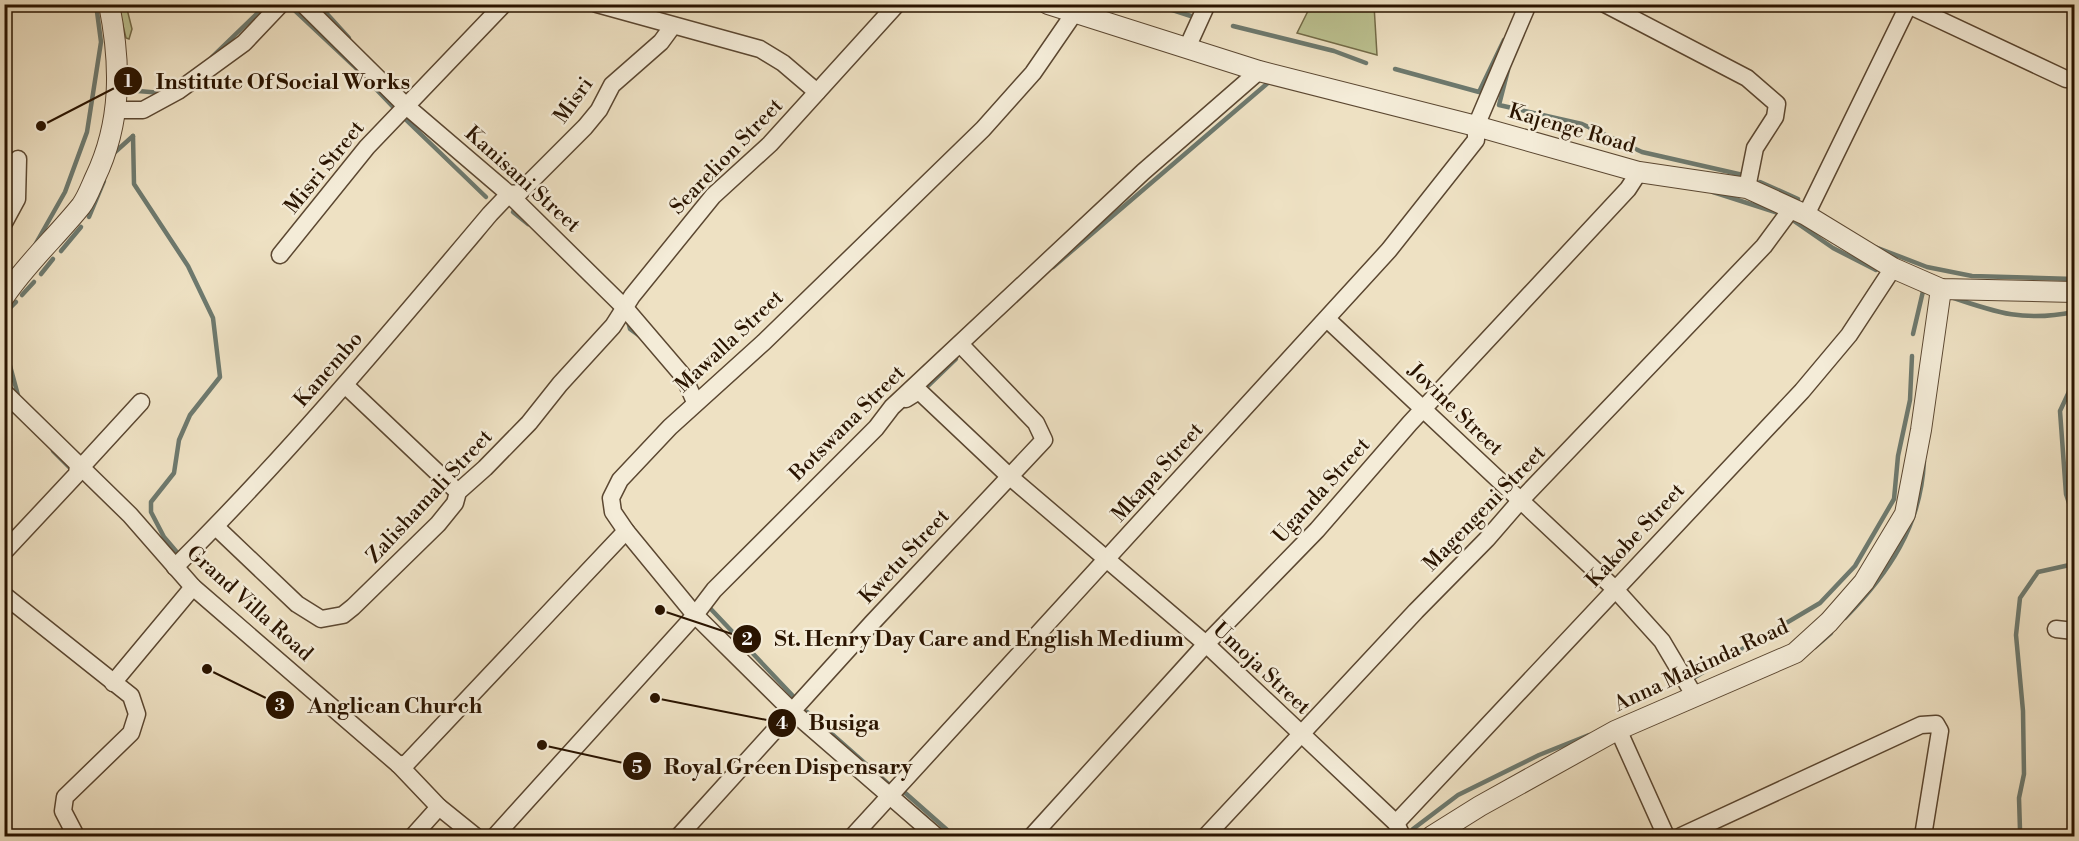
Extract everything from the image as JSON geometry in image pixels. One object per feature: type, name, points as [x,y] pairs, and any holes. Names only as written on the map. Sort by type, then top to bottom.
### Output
[{"type":"street","points":[[7,287],[83,204],[105,158],[117,110],[116,41],[109,4]]},
{"type":"street","points":[[117,110],[143,110],[178,91],[244,43],[281,4]]},
{"type":"street","name":"Kanisani Street","points":[[303,4],[405,105],[509,194],[625,308],[684,377],[696,402]]},
{"type":"street","name":"Misri Street","points":[[280,255],[367,147],[504,4]]},
{"type":"street","points":[[597,4],[672,27],[738,41],[760,49],[783,63],[818,92]]},
{"type":"street","name":"Searelion Street","points":[[625,308],[713,196],[770,144],[897,4]]},
{"type":"street","name":"Kajenge Road","points":[[1048,4],[1259,70],[1476,126],[1639,172],[1747,189],[1799,211],[1939,295],[2074,292]]},
{"type":"street","points":[[1187,48],[1207,4]]},
{"type":"street","name":"Mkapa Street","points":[[853,837],[1327,319],[1430,202],[1476,140],[1476,126],[1528,4]]},
{"type":"street","points":[[1605,4],[1747,78],[1777,104],[1775,117],[1755,148],[1747,189]]},
{"type":"street","points":[[1908,5],[2066,79]]},
{"type":"street","name":"Magengeni Street","points":[[1206,837],[1300,734],[1487,539],[1520,501],[1799,211],[1908,5]]},
{"type":"street","name":"Mawalla Street","points":[[936,837],[792,712],[694,615],[626,531],[610,506],[613,491],[641,456],[696,402],[764,342],[983,129],[1033,73],[1075,12]]},
{"type":"street","name":"Misri","points":[[509,194],[519,193],[585,127],[599,110],[612,84],[660,42],[672,27]]},
{"type":"street","name":"Botswana Street","points":[[495,837],[714,590],[775,526],[876,428],[892,407],[1119,194],[1259,70]]},
{"type":"street","points":[[4,223],[17,199],[18,159]]},
{"type":"street","name":"Uganda Street","points":[[1032,837],[1206,644],[1317,530],[1628,189],[1639,172]]},
{"type":"street","name":"Kanembo","points":[[175,567],[216,527],[345,386],[509,194]]},
{"type":"street","name":"Kakobe Street","points":[[1399,830],[1615,589],[1802,391],[1849,335],[1893,268]]},
{"type":"street","name":"Anna Makinda Road","points":[[1432,837],[1480,806],[1615,731],[1795,653],[1829,622],[1864,582],[1884,553],[1905,514],[1921,430],[1939,295]]},
{"type":"street","name":"Zalishamali Street","points":[[216,527],[297,604],[321,618],[343,615],[438,525],[455,503],[458,492],[529,423],[560,384],[604,337],[625,308]]},
{"type":"street","name":"Jovine Street","points":[[1327,319],[1615,589],[1662,641],[1694,695]]},
{"type":"street","name":"Kwetu Street","points":[[679,837],[1044,440],[1036,423],[960,344]]},
{"type":"street","points":[[345,386],[458,492]]},
{"type":"street","name":"Umoja Street","points":[[892,407],[919,391],[1009,476],[1206,644],[1399,830]]},
{"type":"street","name":"Grand Villa Road","points":[[4,392],[130,515],[193,587],[399,765],[439,807],[475,837]]},
{"type":"street","points":[[4,552],[77,474],[78,466],[85,464],[141,402]]},
{"type":"street","points":[[399,765],[407,764],[626,531]]},
{"type":"street","points":[[113,683],[193,587]]},
{"type":"street","points":[[4,595],[103,672],[113,683],[131,696],[135,705],[136,724],[131,733],[65,797],[63,811],[76,837]]},
{"type":"street","points":[[2056,629],[2074,631]]},
{"type":"street","points":[[1681,837],[1921,725],[1936,724],[1940,731],[1923,837]]},
{"type":"street","points":[[1615,731],[1621,736],[1666,837]]},
{"type":"street","points":[[413,837],[439,807]]},
{"type":"green space","points":[[118,5],[126,5],[132,29],[129,39],[126,38]]},
{"type":"green space","points":[[1311,5],[1374,5],[1377,55],[1297,33]]},
{"type":"waterway","points":[[35,245],[65,192],[87,132],[101,42],[96,4]]},
{"type":"waterway","points":[[212,57],[267,4]]},
{"type":"waterway","points":[[288,4],[354,66],[396,110]]},
{"type":"waterway","points":[[318,4],[349,38]]},
{"type":"waterway","points":[[1154,4],[1197,18]]},
{"type":"waterway","points":[[1233,26],[1334,51],[1366,63]]},
{"type":"waterway","points":[[1395,69],[1479,92],[1504,40]]},
{"type":"waterway","points":[[1508,70],[1499,105],[1582,124],[1642,152],[1743,175]]},
{"type":"waterway","points":[[1053,267],[1269,82]]},
{"type":"waterway","points":[[138,91],[162,93]]},
{"type":"waterway","points":[[402,116],[486,197]]},
{"type":"waterway","points":[[133,136],[134,184],[188,266],[213,318],[220,377],[190,415],[179,440],[174,473],[151,502],[151,512],[164,537],[181,557]]},
{"type":"waterway","points":[[114,153],[133,136]]},
{"type":"waterway","points":[[89,217],[104,181]]},
{"type":"waterway","points":[[1760,182],[1798,199]]},
{"type":"waterway","points":[[1713,192],[1781,214]]},
{"type":"waterway","points":[[513,212],[528,224]]},
{"type":"waterway","points":[[1794,221],[1833,248],[1876,270]]},
{"type":"waterway","points":[[61,251],[81,227]]},
{"type":"waterway","points":[[1875,247],[1927,267],[1972,276],[2074,279]]},
{"type":"waterway","points":[[41,274],[53,259]]},
{"type":"waterway","points":[[22,295],[34,282]]},
{"type":"waterway","points":[[1913,334],[1924,287]]},
{"type":"waterway","points":[[1951,297],[1983,308],[2026,316],[2074,312]]},
{"type":"waterway","points":[[4,314],[16,302]]},
{"type":"waterway","points":[[628,321],[630,329],[641,337]]},
{"type":"waterway","points":[[1690,680],[1820,603],[1855,566],[1894,499],[1898,456],[1910,400],[1912,356]]},
{"type":"waterway","points":[[4,357],[9,362],[19,399]]},
{"type":"waterway","points":[[928,386],[956,359]]},
{"type":"waterway","points":[[2074,381],[2060,411],[2066,494],[2074,518]]},
{"type":"waterway","points":[[53,451],[73,471]]},
{"type":"waterway","points":[[1845,618],[1889,566],[1900,547],[1917,507],[1924,461]]},
{"type":"waterway","points":[[2017,836],[2020,830],[2019,798],[2024,774],[2023,711],[2016,635],[2020,598],[2038,572],[2074,564]]},
{"type":"waterway","points":[[708,606],[793,696]]},
{"type":"waterway","points":[[1815,647],[1831,633]]},
{"type":"waterway","points":[[807,712],[893,788]]},
{"type":"waterway","points":[[1413,829],[1458,795],[1539,755],[1589,735]]},
{"type":"waterway","points":[[899,791],[903,791],[954,836]]},
{"type":"waterway","points":[[1450,836],[1460,830]]},
{"type":"place","name":"Institute Of Social Works","points":[[41,126]]},
{"type":"place","name":"St. Henry Day Care and English Medium","points":[[660,610]]},
{"type":"place","name":"Anglican Church","points":[[207,669]]},
{"type":"place","name":"Busiga","points":[[655,698]]},
{"type":"place","name":"Royal Green Dispensary","points":[[542,745]]}]
